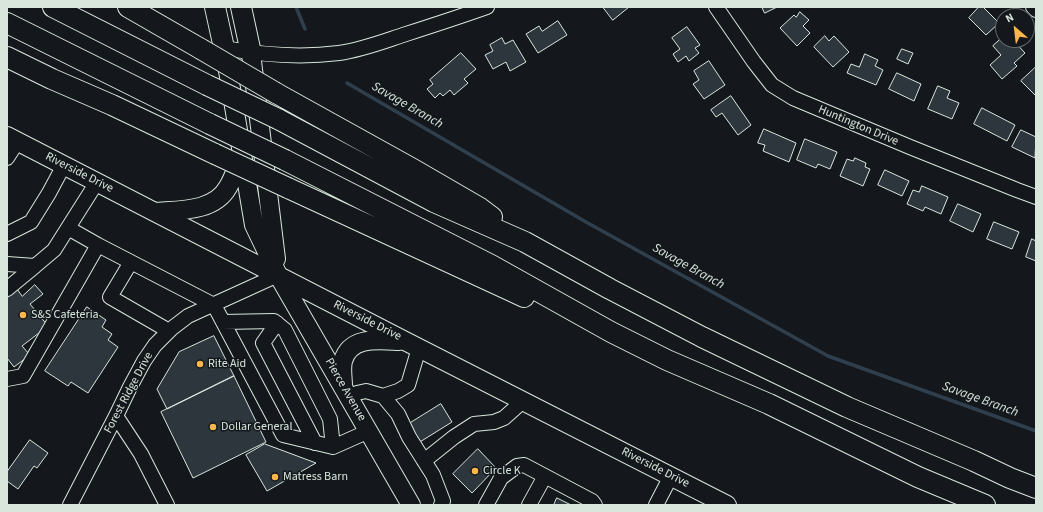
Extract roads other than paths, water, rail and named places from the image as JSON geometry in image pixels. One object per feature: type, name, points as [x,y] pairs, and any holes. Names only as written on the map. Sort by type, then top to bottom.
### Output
[{"type":"highway","points":[[54,7],[278,120],[434,202],[525,242],[617,293],[730,350],[848,407],[1036,488]]},
{"type":"highway","points":[[128,7],[276,93],[414,169],[480,208],[525,242]]},
{"type":"highway","points":[[215,7],[224,48]]},
{"type":"highway","points":[[241,7],[251,53]]},
{"type":"highway","points":[[7,23],[285,160],[493,266],[611,332],[667,360],[769,404],[918,477],[985,505]]},
{"type":"highway","points":[[7,57],[509,290],[611,332]]},
{"type":"main road","name":"Pierce Avenue","points":[[224,48],[254,225],[278,275],[412,505]]},
{"type":"main road","name":"Pierce Avenue","points":[[251,53],[278,275]]},
{"type":"main road","name":"Riverside Drive","points":[[12,138],[727,505]]},
{"type":"main road","points":[[155,212],[201,207],[219,198],[228,187],[242,156]]},
{"type":"main road","points":[[347,393],[342,370],[343,361],[353,346],[370,340],[413,345]]},
{"type":"street","points":[[224,48],[251,53],[284,56],[313,56],[339,53],[362,49],[487,7]]},
{"type":"street","name":"Huntington Drive","points":[[716,7],[754,62],[772,85],[793,98],[1010,188],[1036,197]]},
{"type":"street","points":[[1033,7],[1036,10]]},
{"type":"street","points":[[7,158],[12,138]]},
{"type":"street","points":[[7,234],[31,222],[50,193],[64,165]]},
{"type":"street","points":[[7,289],[54,250],[97,182]]},
{"type":"street","points":[[68,228],[214,305],[283,435],[333,447],[369,431]]},
{"type":"street","points":[[7,380],[23,376],[98,245]]},
{"type":"street","points":[[131,262],[110,297],[169,331]]},
{"type":"street","points":[[7,264],[35,266]]},
{"type":"street","name":"Forest Ridge Drive","points":[[70,505],[130,387],[144,361],[155,345],[169,331],[188,316],[278,275]]},
{"type":"street","points":[[223,322],[274,321],[285,330],[330,419],[333,447]]},
{"type":"street","points":[[277,324],[263,343],[315,443]]},
{"type":"street","points":[[383,396],[398,391],[408,385],[413,345]]},
{"type":"street","points":[[347,393],[366,391],[383,396],[398,414],[409,437],[433,475],[443,501],[441,505]]},
{"type":"street","points":[[424,461],[454,437],[474,424],[494,422],[504,418],[523,401]]},
{"type":"street","points":[[116,416],[141,454],[167,505]]},
{"type":"street","points":[[486,505],[501,478],[517,466],[524,465],[592,501],[595,505]]},
{"type":"street","points":[[529,505],[545,476]]},
{"type":"street","points":[[656,505],[671,476]]},
{"type":"waterway","name":"Savage Branch","points":[[296,7],[305,29]]},
{"type":"waterway","name":"Savage Branch","points":[[347,83],[586,222],[828,356],[1036,431]]},
{"type":"place","name":"S&S Cafeteria","points":[[23,315]]},
{"type":"place","name":"Rite Aid","points":[[200,364]]},
{"type":"place","name":"Dollar General","points":[[213,427]]},
{"type":"place","name":"Circle K","points":[[475,471]]},
{"type":"place","name":"Matress Barn","points":[[275,477]]}]
